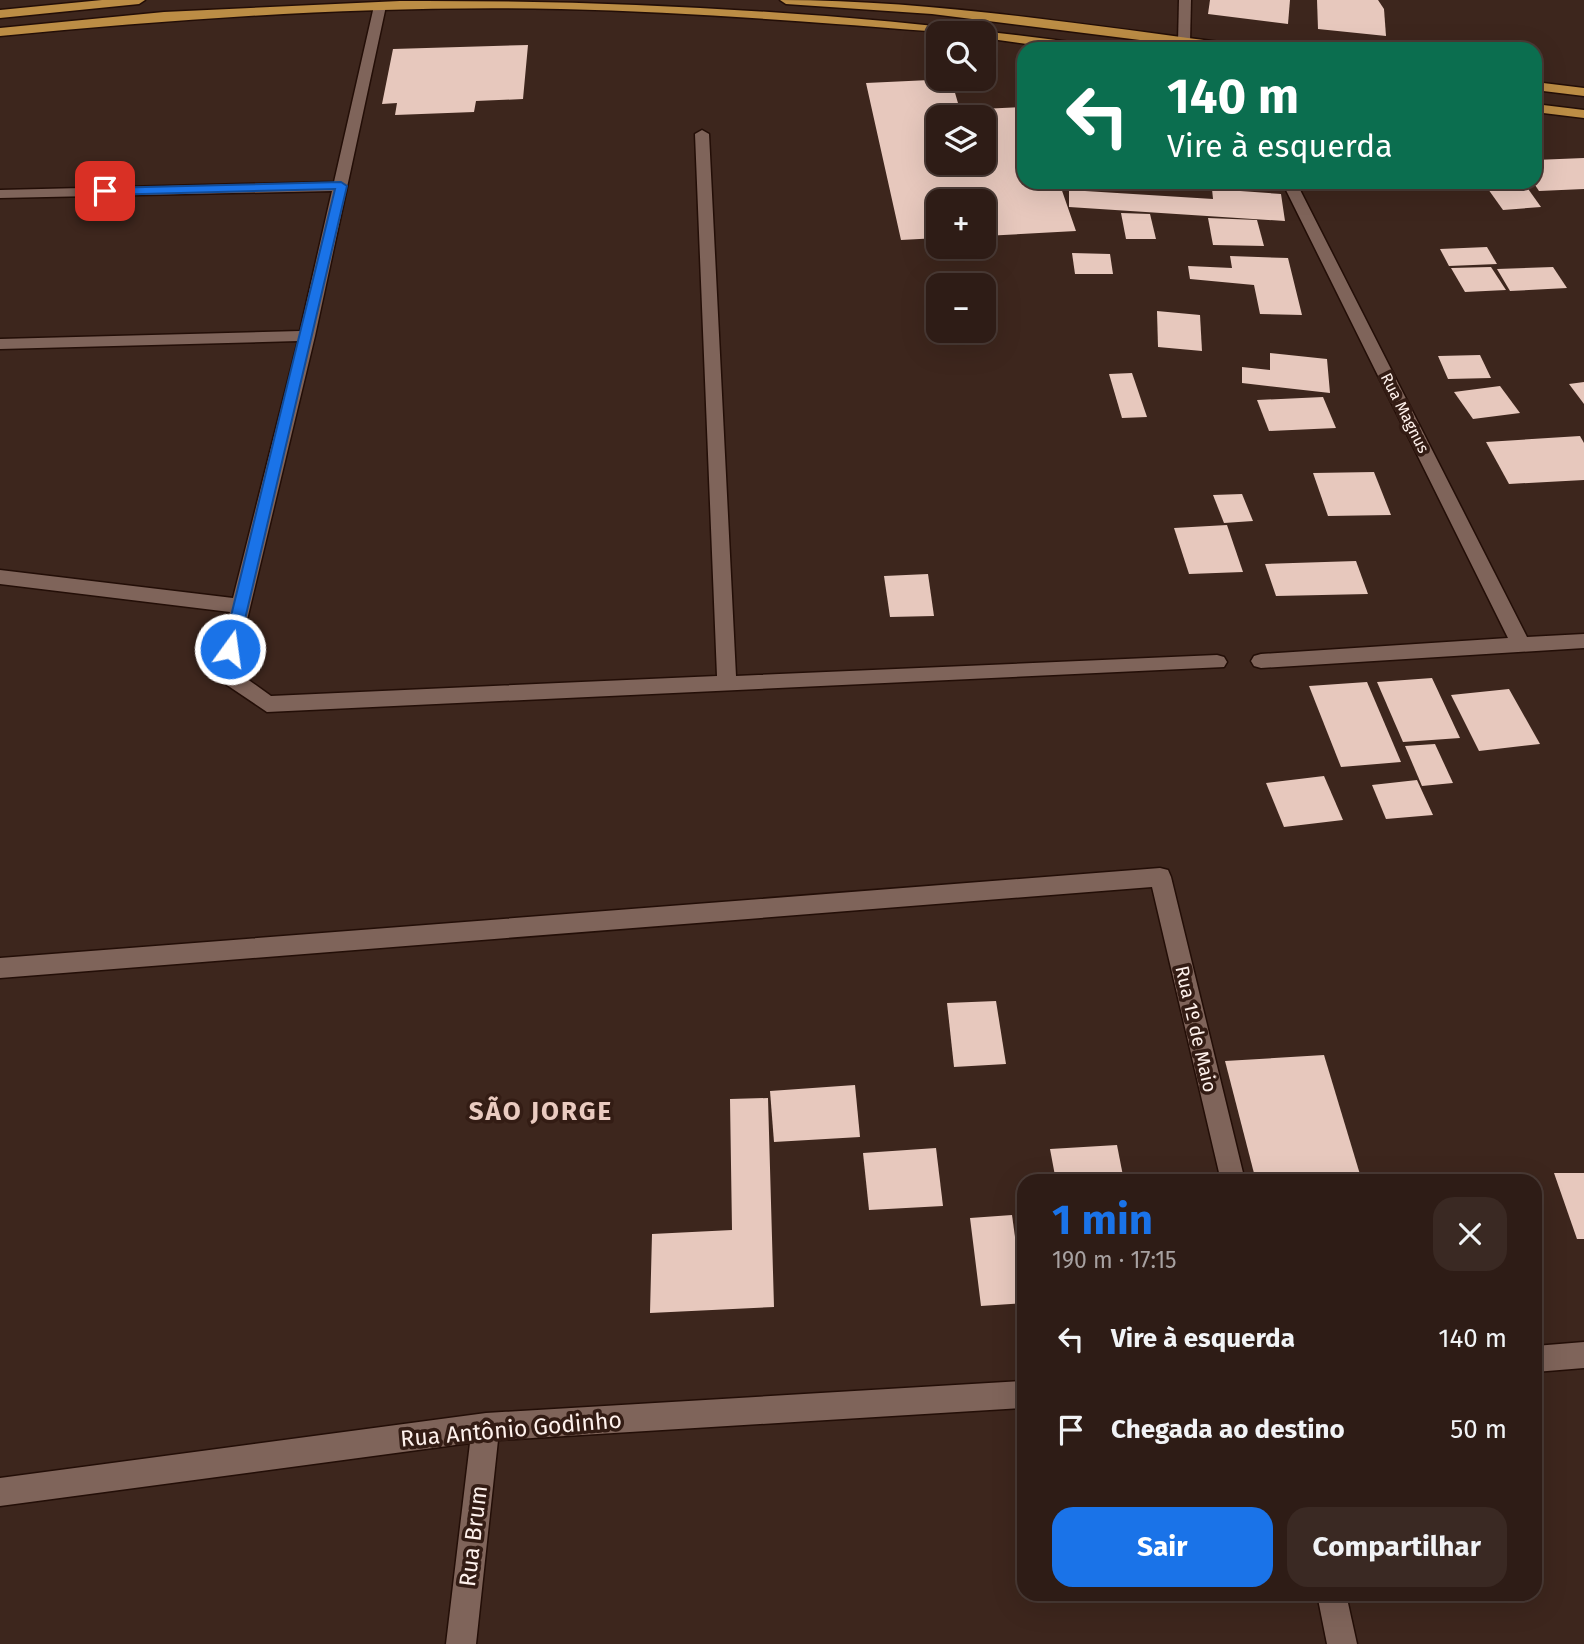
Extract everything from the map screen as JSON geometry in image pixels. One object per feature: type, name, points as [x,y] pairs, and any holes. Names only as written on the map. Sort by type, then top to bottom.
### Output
[{"type":"main road","points":[[0,14],[139,0]]},
{"type":"main road","points":[[786,0],[932,10],[1184,42]]},
{"type":"main road","points":[[0,32],[166,16],[380,6],[691,9],[926,27]]},
{"type":"main road","points":[[996,36],[1042,42]]},
{"type":"main road","points":[[1542,87],[1584,92]]},
{"type":"main road","points":[[1542,109],[1584,114]]},
{"type":"street","points":[[1184,42],[1185,0]]},
{"type":"street","points":[[380,6],[307,336],[230,649],[234,680],[267,704],[1217,662]]},
{"type":"street","points":[[702,134],[727,684]]},
{"type":"street","points":[[0,194],[341,186]]},
{"type":"street","name":"Rua Magnus","points":[[1293,189],[1521,645]]},
{"type":"street","points":[[0,344],[307,336]]},
{"type":"street","points":[[0,577],[241,606]]},
{"type":"street","points":[[1261,661],[1584,640]]},
{"type":"street","name":"Rua 1º de Maio","points":[[0,968],[1160,877],[1231,1174]]},
{"type":"street","points":[[1542,1358],[1584,1355]]},
{"type":"street","name":"Rua Antônio Godinho","points":[[0,1492],[486,1427],[1017,1394]]},
{"type":"street","name":"Rua Brum","points":[[461,1644],[486,1427]]},
{"type":"street","points":[[1333,1601],[1342,1644]]},
{"type":"building","points":[[1210,0],[1290,0],[1288,24],[1208,14]]},
{"type":"building","points":[[1317,0],[1378,0],[1384,9],[1386,36],[1318,29]]},
{"type":"building","points":[[528,45],[523,99],[476,101],[474,112],[395,115],[397,103],[382,104],[393,49]]},
{"type":"building","points":[[926,80],[926,91],[954,91],[959,105],[926,105],[926,175],[996,175],[996,108],[1017,107],[1017,189],[1061,189],[1076,231],[996,235],[996,189],[926,189],[926,239],[901,240],[866,83]]},
{"type":"building","points":[[1584,158],[1584,189],[1539,191],[1538,189],[1542,189],[1542,160]]},
{"type":"building","points":[[1212,189],[1281,194],[1285,221],[1069,207],[1069,190],[1213,199]]},
{"type":"building","points":[[1488,189],[1528,189],[1541,207],[1503,210]]},
{"type":"building","points":[[1121,213],[1150,214],[1156,239],[1126,239]]},
{"type":"building","points":[[1208,218],[1257,220],[1264,246],[1213,245]]},
{"type":"building","points":[[1487,247],[1497,264],[1449,266],[1440,249]]},
{"type":"building","points":[[1072,253],[1110,254],[1113,274],[1075,274]]},
{"type":"building","points":[[1230,256],[1288,258],[1302,315],[1260,314],[1254,285],[1190,279],[1188,266],[1232,268]]},
{"type":"building","points":[[1491,267],[1506,290],[1465,292],[1451,268]]},
{"type":"building","points":[[1553,267],[1567,288],[1510,291],[1497,269]]},
{"type":"building","points":[[1157,311],[1200,315],[1202,351],[1158,347]]},
{"type":"building","points":[[1270,353],[1327,359],[1330,393],[1242,383],[1242,367],[1270,370]]},
{"type":"building","points":[[1480,355],[1491,378],[1448,379],[1438,356]]},
{"type":"building","points":[[1132,373],[1147,417],[1122,418],[1109,374]]},
{"type":"building","points":[[1584,382],[1584,404],[1569,384]]},
{"type":"building","points":[[1500,386],[1520,413],[1473,419],[1454,392]]},
{"type":"building","points":[[1323,397],[1336,428],[1269,431],[1257,400]]},
{"type":"building","points":[[1580,436],[1584,443],[1584,480],[1509,484],[1486,442]]},
{"type":"building","points":[[1374,472],[1391,515],[1328,516],[1313,473]]},
{"type":"building","points":[[1242,494],[1253,521],[1224,523],[1213,495]]},
{"type":"building","points":[[1227,525],[1243,572],[1189,574],[1174,528]]},
{"type":"building","points":[[1356,561],[1368,594],[1276,596],[1265,564]]},
{"type":"building","points":[[928,574],[934,616],[890,617],[884,576]]},
{"type":"building","points":[[1432,678],[1460,738],[1403,742],[1377,682]]},
{"type":"building","points":[[1367,682],[1401,762],[1341,767],[1309,686]]},
{"type":"building","points":[[1509,689],[1540,744],[1479,751],[1451,695]]},
{"type":"building","points":[[1435,744],[1453,783],[1422,786],[1405,746]]},
{"type":"building","points":[[1324,776],[1343,820],[1284,827],[1266,783]]},
{"type":"building","points":[[1417,780],[1433,815],[1386,819],[1372,785]]},
{"type":"building","points":[[996,1001],[1006,1064],[954,1067],[947,1003]]},
{"type":"building","points":[[1324,1055],[1360,1174],[1254,1174],[1225,1061]]},
{"type":"building","points":[[855,1085],[860,1137],[774,1142],[770,1091]]},
{"type":"building","points":[[768,1098],[774,1307],[650,1313],[652,1234],[732,1230],[730,1099]]},
{"type":"building","points":[[1117,1145],[1123,1174],[1055,1174],[1050,1149]]},
{"type":"building","points":[[936,1148],[943,1206],[869,1210],[863,1153]]},
{"type":"building","points":[[1554,1173],[1584,1173],[1584,1239],[1577,1239]]},
{"type":"building","points":[[1012,1215],[1017,1252],[1017,1303],[981,1306],[970,1218]]},
{"type":"district","name":"SÃO JORGE","points":[[541,1111]]},
{"type":"route","points":[[105,191],[341,186],[230,649]]}]
